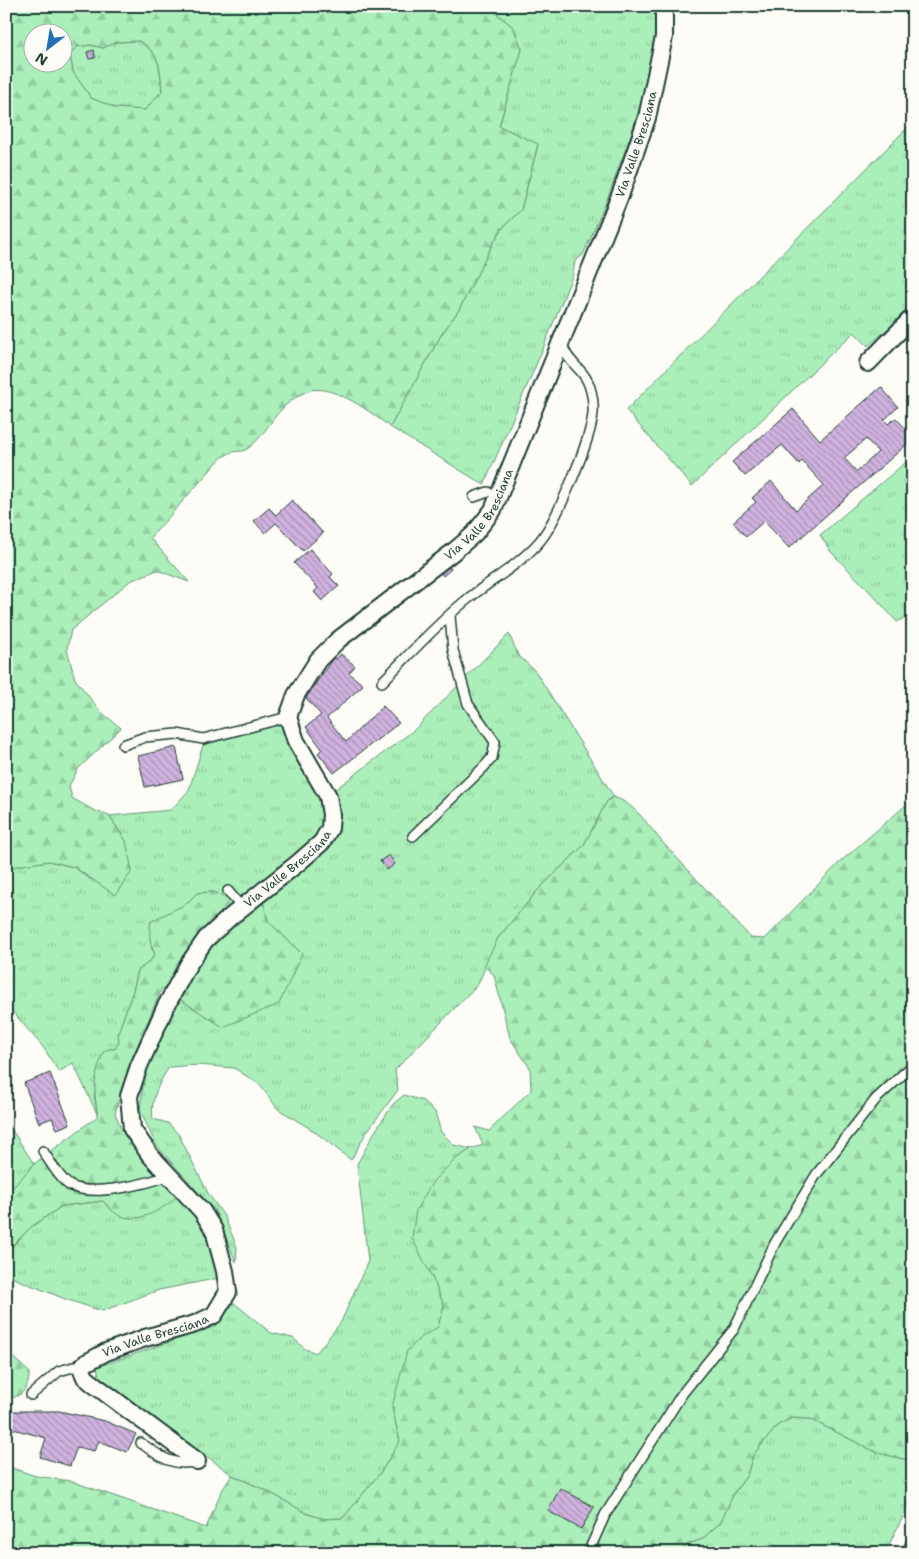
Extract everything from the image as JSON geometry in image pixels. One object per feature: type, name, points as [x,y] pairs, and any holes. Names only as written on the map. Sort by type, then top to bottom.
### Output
[{"type":"street","name":"Via Valle Bresciana","points":[[84,1364],[106,1352],[145,1338],[196,1324],[214,1315],[228,1292],[225,1271],[214,1230],[202,1211],[150,1155],[132,1129],[130,1096],[138,1066],[165,1008],[188,965],[206,940],[322,842],[330,828],[331,815],[328,796],[296,741],[288,717],[296,695],[318,660],[338,640],[474,534],[493,510],[621,193],[647,118],[664,37],[664,6]]},
{"type":"street","points":[[868,363],[913,316]]},
{"type":"street","points":[[84,1364],[82,1370],[85,1377],[197,1461]]},
{"type":"lane","points":[[382,682],[463,603],[528,553],[546,533],[556,514],[578,462],[593,414],[590,387],[584,375],[565,354],[561,338]]},
{"type":"lane","points":[[474,497],[488,492]]},
{"type":"lane","points":[[413,836],[484,768],[492,758],[495,750],[495,742],[468,704],[453,650],[450,616]]},
{"type":"lane","points":[[123,745],[145,737],[177,734],[203,739],[288,717]]},
{"type":"lane","points":[[228,890],[242,908]]},
{"type":"lane","points":[[588,1553],[605,1515],[682,1394],[734,1330],[775,1242],[816,1175],[876,1099],[913,1065]]},
{"type":"lane","points":[[43,1151],[68,1184],[86,1191],[129,1187],[170,1175]]},
{"type":"lane","points":[[31,1395],[58,1371],[84,1364]]},
{"type":"lane","points":[[141,1443],[164,1458],[178,1464],[197,1461]]},
{"type":"green space","points":[[6,6],[491,6],[492,10],[513,27],[522,49],[499,126],[538,144],[521,210],[505,225],[494,241],[459,310],[441,335],[390,427],[353,401],[331,392],[311,390],[298,396],[280,411],[252,445],[245,450],[232,452],[222,457],[150,538],[189,582],[157,570],[130,581],[71,630],[67,649],[75,679],[101,712],[121,728],[78,769],[69,786],[72,798],[93,810],[109,816],[126,841],[132,871],[115,895],[74,867],[49,861],[16,866],[6,874]],"holes":[[[22,22],[72,22],[72,52],[76,47],[91,45],[103,48],[116,42],[139,41],[152,51],[158,62],[162,91],[145,110],[116,108],[91,98],[73,72],[72,66],[72,72],[22,72]]]},
{"type":"green space","points":[[491,6],[630,6],[660,10],[658,48],[631,135],[605,205],[583,255],[575,261],[573,274],[542,351],[484,485],[390,427],[441,335],[459,310],[494,241],[505,225],[521,210],[538,145],[499,126],[522,49],[513,27],[492,10]]},
{"type":"green space","points":[[139,41],[156,57],[162,91],[145,110],[115,108],[91,98],[73,72],[72,52],[76,47],[91,45],[103,48],[116,42]]},
{"type":"green space","points":[[913,122],[913,302],[892,325],[868,346],[854,332],[692,486],[626,410]]},
{"type":"green space","points":[[913,456],[913,614],[897,622],[831,552],[820,535]]},
{"type":"green space","points":[[509,634],[518,655],[536,672],[614,797],[607,801],[584,845],[539,889],[498,938],[478,984],[395,1070],[398,1090],[366,1133],[351,1160],[314,1131],[278,1109],[260,1085],[234,1068],[198,1065],[169,1067],[154,1098],[153,1119],[168,1123],[179,1135],[209,1195],[224,1216],[237,1247],[236,1262],[215,1211],[156,1145],[140,1110],[144,1076],[180,999],[223,1027],[302,954],[268,921],[263,901],[320,850],[337,827],[340,814],[333,791],[414,730]]},
{"type":"green space","points":[[285,723],[328,812],[317,840],[242,899],[230,901],[213,892],[197,893],[186,904],[170,913],[151,947],[155,954],[138,971],[118,1033],[119,1042],[115,1049],[109,1049],[94,1095],[98,1116],[73,1063],[59,1072],[43,1047],[6,1004],[6,874],[15,866],[49,861],[74,867],[91,880],[126,841],[109,816],[171,810],[189,790],[203,745]]},
{"type":"green space","points":[[614,797],[636,811],[751,938],[765,939],[840,862],[913,799],[913,1461],[878,1453],[810,1419],[792,1418],[779,1424],[753,1455],[747,1475],[734,1493],[720,1523],[702,1539],[686,1545],[681,1553],[6,1553],[6,1466],[36,1476],[71,1481],[206,1528],[221,1492],[232,1475],[267,1491],[308,1514],[324,1519],[343,1518],[381,1472],[400,1441],[392,1407],[407,1351],[420,1338],[438,1327],[444,1305],[412,1238],[416,1210],[434,1180],[456,1159],[471,1149],[483,1145],[475,1127],[489,1131],[531,1090],[530,1068],[510,1038],[494,975],[484,966],[498,938],[539,889],[584,845],[607,801]]},
{"type":"green space","points":[[260,891],[268,921],[302,954],[279,1004],[223,1027],[162,988],[131,1061],[115,1113],[122,1131],[179,1195],[152,1213],[136,1218],[118,1215],[103,1201],[62,1206],[31,1227],[9,1249],[6,1261],[6,1195],[34,1164],[98,1116],[95,1083],[104,1051],[115,1049],[119,1042],[118,1033],[138,971],[155,954],[150,938],[151,921],[186,904],[197,893],[214,892],[230,901],[242,899]]},
{"type":"green space","points":[[404,1095],[423,1101],[435,1112],[441,1132],[454,1145],[471,1149],[456,1159],[432,1277],[444,1305],[439,1327],[420,1338],[392,1407],[400,1441],[381,1472],[343,1518],[324,1519],[308,1514],[267,1491],[232,1475],[99,1376],[97,1367],[216,1326],[234,1303],[271,1333],[293,1338],[305,1349],[316,1353],[341,1322],[368,1261],[357,1164],[393,1104]]},
{"type":"green space","points":[[6,1121],[34,1164],[6,1195]]},
{"type":"green space","points":[[179,1195],[204,1225],[210,1240],[219,1278],[159,1290],[102,1311],[65,1299],[11,1277],[6,1267],[9,1250],[31,1227],[62,1206],[103,1201],[110,1209]]},
{"type":"green space","points":[[6,1351],[29,1372],[28,1382],[24,1391],[12,1398],[6,1398]]},
{"type":"green space","points":[[792,1418],[810,1419],[878,1453],[913,1461],[913,1503],[910,1502],[885,1553],[681,1553],[686,1545],[702,1539],[720,1523],[734,1493],[747,1475],[753,1455],[779,1424]]},
{"type":"building","points":[[94,50],[95,58],[89,59],[87,52]]},
{"type":"building","points":[[881,387],[898,407],[884,420],[888,424],[896,418],[913,437],[789,548],[764,521],[746,537],[733,522],[756,502],[752,498],[771,481],[796,510],[824,485],[802,461],[799,464],[782,445],[745,476],[732,462],[793,409],[820,440]],"holes":[[[866,439],[878,452],[857,472],[844,458]]]},
{"type":"building","points":[[292,500],[323,533],[303,551],[276,523],[265,533],[254,521],[269,508],[276,515]]},
{"type":"building","points":[[310,549],[333,574],[330,577],[339,586],[322,601],[314,592],[318,588],[294,563]]},
{"type":"building","points":[[447,563],[451,569],[443,576],[438,569]]},
{"type":"building","points":[[341,654],[355,666],[349,673],[363,685],[327,718],[346,742],[383,706],[399,723],[334,773],[318,753],[322,749],[306,727],[321,715],[306,698],[333,658],[335,660]]},
{"type":"building","points":[[176,747],[183,779],[145,787],[138,756]]},
{"type":"building","points":[[389,855],[395,864],[387,870],[380,861]]},
{"type":"building","points":[[50,1073],[70,1124],[57,1129],[52,1118],[39,1123],[24,1083]]},
{"type":"building","points":[[6,1411],[59,1411],[105,1421],[136,1434],[127,1452],[99,1441],[94,1451],[77,1447],[70,1466],[40,1457],[46,1438],[6,1427]]},
{"type":"building","points":[[560,1488],[594,1507],[581,1529],[548,1511]]},
{"type":"building","points":[[908,1537],[913,1540],[912,1553],[900,1553]]}]
